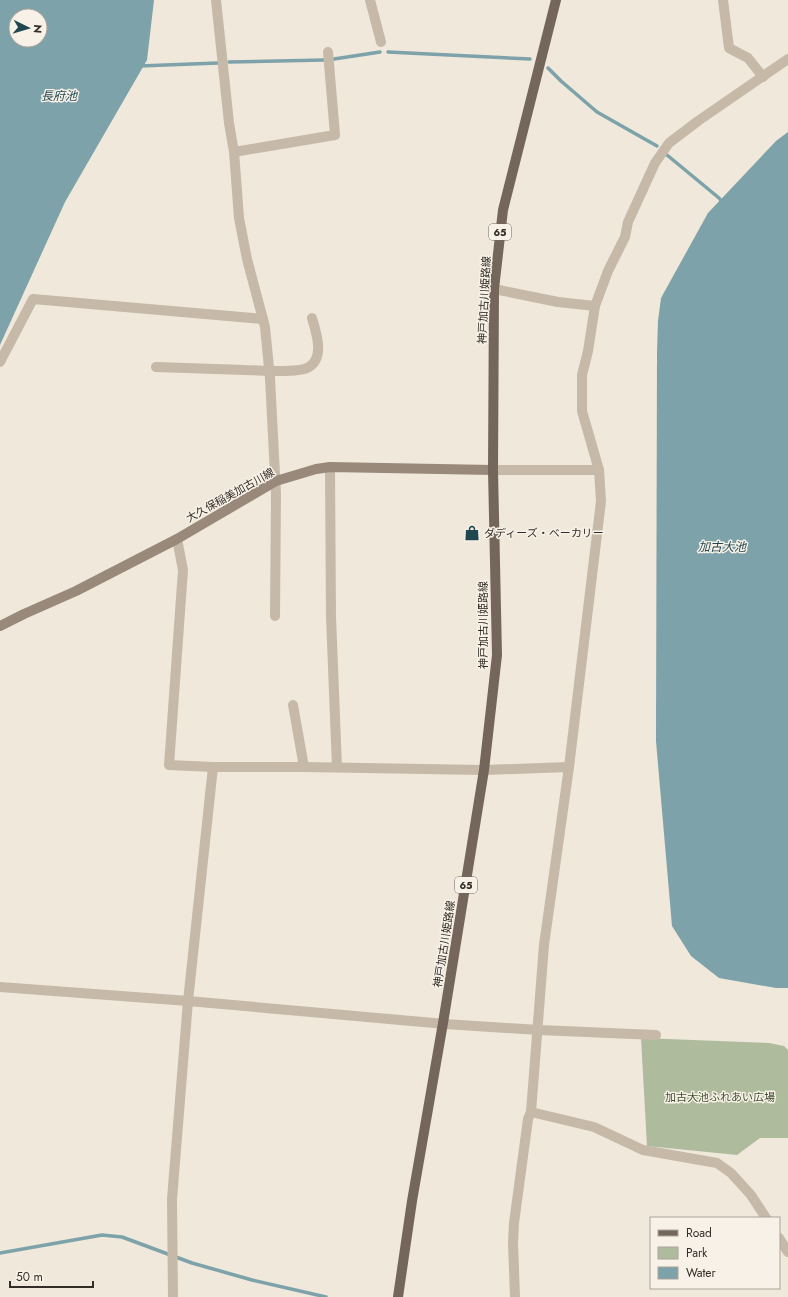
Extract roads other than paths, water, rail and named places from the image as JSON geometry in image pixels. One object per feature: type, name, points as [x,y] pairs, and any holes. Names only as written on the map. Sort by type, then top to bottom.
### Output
[{"type":"main road","name":"神戸加古川姫路線","points":[[398,1297],[412,1201],[443,1023],[484,770],[497,655],[493,470],[494,289],[503,210],[556,0]]},
{"type":"main road","name":"大久保稲美加古川線","points":[[0,626],[76,591],[177,539],[276,481],[316,469],[330,468],[493,470]]},
{"type":"street","points":[[216,0],[229,123],[234,152],[239,218],[247,259],[263,319],[270,370],[276,481],[275,616]]},
{"type":"street","points":[[370,0],[381,42]]},
{"type":"street","points":[[723,0],[729,48],[748,58],[763,77]]},
{"type":"street","points":[[234,152],[335,135],[328,52]]},
{"type":"street","points":[[515,1297],[513,1243],[514,1223],[528,1119],[531,1112],[544,945],[569,767],[601,501],[599,470],[582,411],[582,375],[595,306],[608,271],[624,236],[631,215],[655,163],[669,143],[698,121],[788,59]]},
{"type":"street","points":[[494,289],[558,302],[595,306]]},
{"type":"street","points":[[0,362],[33,299],[263,319]]},
{"type":"street","points":[[156,367],[270,370],[302,369],[310,367],[318,355],[318,339],[312,318]]},
{"type":"street","points":[[330,468],[331,617],[337,767]]},
{"type":"street","points":[[493,470],[599,470]]},
{"type":"street","points":[[177,539],[183,570],[169,765],[213,767],[304,766],[484,770],[569,767]]},
{"type":"street","points":[[293,705],[304,766]]},
{"type":"street","points":[[173,1297],[172,1199],[188,1001],[213,767]]},
{"type":"street","points":[[0,987],[537,1030],[656,1035]]},
{"type":"street","points":[[531,1112],[594,1127],[643,1150],[717,1163],[731,1173],[751,1195],[765,1217]]},
{"type":"street","points":[[780,1240],[788,1252]]},
{"type":"water","name":"長府池","points":[[0,0],[154,0],[147,60],[65,202],[0,345]]},
{"type":"water","name":"加古大池","points":[[788,132],[788,988],[776,988],[719,978],[691,956],[672,926],[656,741],[657,352],[658,321],[661,298],[708,213],[776,141]]},
{"type":"waterway","points":[[334,59],[380,52]]},
{"type":"waterway","points":[[388,52],[530,59]]},
{"type":"waterway","points":[[229,62],[324,60]]},
{"type":"waterway","points":[[139,66],[218,63]]},
{"type":"waterway","points":[[548,68],[597,112],[657,146]]},
{"type":"waterway","points":[[667,155],[723,203]]},
{"type":"waterway","points":[[0,1253],[102,1235],[122,1237],[192,1263],[252,1280],[326,1297]]},
{"type":"place","name":"ダディーズ・ベーカリー","points":[[472,533]]},
{"type":"park label","name":"加古大池ふれあい広場","points":[[720,1097]]}]
